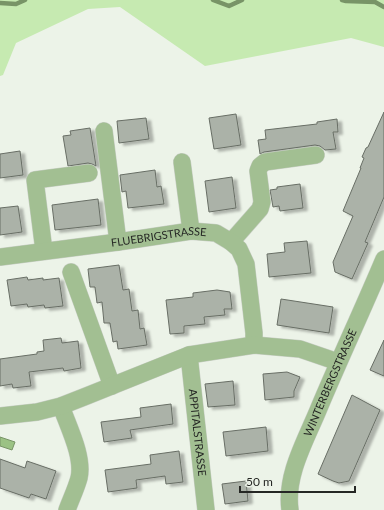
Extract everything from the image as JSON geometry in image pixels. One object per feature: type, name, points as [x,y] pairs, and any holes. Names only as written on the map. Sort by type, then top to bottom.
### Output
[{"type":"street","points":[[104,131],[118,242]]},
{"type":"street","points":[[231,242],[260,209],[262,202],[258,171],[260,166],[265,162],[316,155]]},
{"type":"street","points":[[182,162],[191,231]]},
{"type":"street","points":[[44,251],[35,180],[89,173]]},
{"type":"street","name":"FLUEBRIGSTRASSE","points":[[0,256],[118,242],[191,231],[216,233],[239,249],[246,264],[254,345]]},
{"type":"street","name":"WINTERBERGSTRASSE","points":[[290,510],[288,499],[291,477],[298,456],[384,260]]},
{"type":"street","points":[[71,272],[112,386]]},
{"type":"street","points":[[0,416],[37,412],[60,406],[84,398],[189,354],[254,345],[300,349],[338,362]]},
{"type":"street","name":"APPITALSTRASSE","points":[[189,354],[206,510]]},
{"type":"street","points":[[60,406],[78,452],[80,465],[79,477],[67,510]]},
{"type":"shaded area","points":[[0,0],[384,0],[384,47],[351,38],[205,66],[120,7],[88,9],[16,43],[3,75],[0,76]]},
{"type":"shaded area","points":[[0,437],[15,442],[12,450],[0,446]]},
{"type":"building","points":[[384,112],[384,197],[365,242],[368,243],[352,279],[335,272],[333,262],[353,216],[343,211],[361,168],[364,158],[362,157]]},
{"type":"building","points":[[236,114],[241,145],[214,149],[209,118]]},
{"type":"building","points":[[146,118],[149,139],[119,143],[117,121]]},
{"type":"building","points":[[337,119],[338,132],[333,132],[336,149],[325,150],[320,146],[315,145],[264,152],[260,154],[258,140],[266,139],[265,130],[317,124],[317,122]]},
{"type":"building","points":[[90,128],[96,166],[88,163],[68,166],[63,136],[71,135],[70,131]]},
{"type":"building","points":[[20,151],[23,175],[0,178],[0,154]]},
{"type":"building","points":[[155,170],[157,187],[161,186],[164,204],[128,208],[126,191],[122,192],[120,175]]},
{"type":"building","points":[[232,177],[236,208],[209,212],[205,181]]},
{"type":"building","points":[[300,184],[303,208],[280,211],[279,206],[273,207],[270,190],[277,189],[277,187]]},
{"type":"building","points":[[98,199],[101,225],[55,230],[52,205]]},
{"type":"building","points":[[18,206],[22,232],[0,235],[0,208]]},
{"type":"building","points":[[307,241],[311,273],[269,277],[267,254],[285,252],[284,243]]},
{"type":"building","points":[[119,265],[123,290],[129,289],[132,311],[138,310],[140,329],[144,328],[147,345],[118,349],[117,341],[113,342],[110,323],[104,323],[102,302],[97,303],[95,287],[90,287],[88,269]]},
{"type":"building","points":[[27,277],[28,280],[59,278],[63,306],[45,308],[44,305],[28,307],[27,304],[11,306],[7,280]]},
{"type":"building","points":[[217,290],[230,292],[232,309],[224,309],[225,315],[204,317],[205,324],[184,326],[184,333],[170,334],[166,300],[193,297],[193,293]]},
{"type":"building","points":[[281,299],[333,307],[329,333],[277,325]]},
{"type":"building","points":[[61,338],[62,343],[78,341],[81,368],[64,371],[63,368],[29,372],[31,386],[13,388],[12,384],[0,386],[0,359],[37,354],[37,352],[44,351],[43,340]]},
{"type":"building","points":[[384,340],[384,376],[370,370]]},
{"type":"building","points":[[287,372],[300,377],[294,391],[294,397],[265,400],[263,374]]},
{"type":"building","points":[[233,381],[235,405],[208,407],[205,384]]},
{"type":"building","points":[[352,395],[380,410],[349,481],[339,483],[318,474]]},
{"type":"building","points":[[171,404],[173,424],[130,430],[132,438],[104,442],[101,422],[141,417],[140,408]]},
{"type":"building","points":[[266,427],[268,451],[226,456],[223,432]]},
{"type":"building","points":[[179,451],[183,482],[166,484],[165,476],[136,480],[137,488],[108,492],[105,470],[151,464],[150,455]]},
{"type":"building","points":[[0,459],[25,468],[27,461],[56,471],[46,499],[31,494],[29,498],[0,488]]},
{"type":"building","points":[[246,481],[248,501],[225,504],[222,484]]},
{"type":"waterway","points":[[0,3],[16,4],[25,0]]},
{"type":"waterway","points":[[213,0],[229,6],[242,0]]},
{"type":"waterway","points":[[342,0],[375,2],[384,7]]}]
